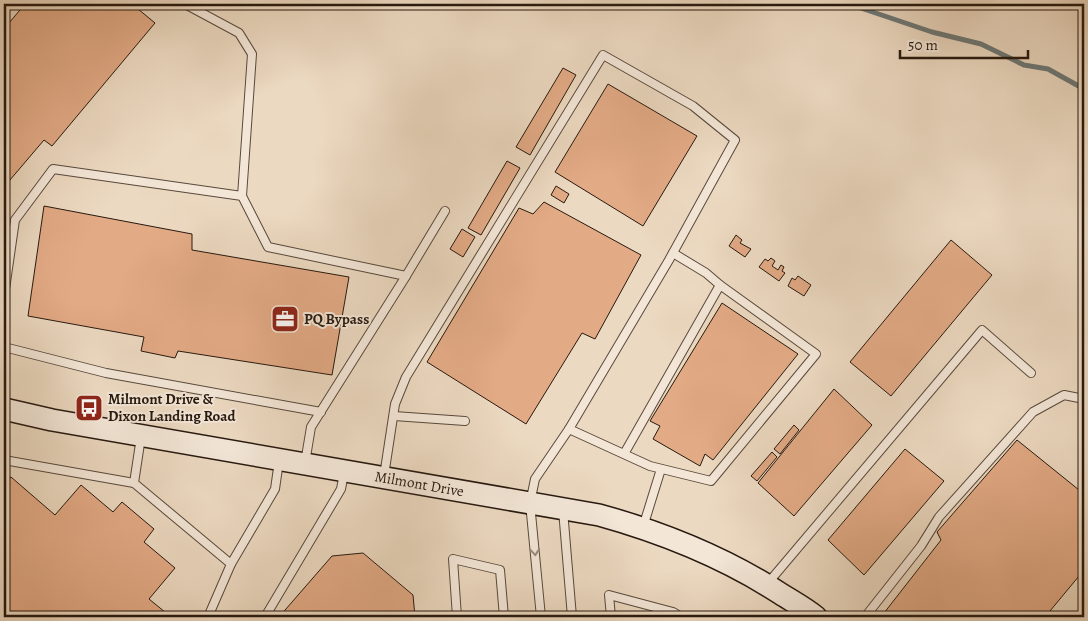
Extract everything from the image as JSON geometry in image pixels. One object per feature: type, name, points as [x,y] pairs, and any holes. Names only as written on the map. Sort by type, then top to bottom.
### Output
[{"type":"street","name":"Milmont Drive","points":[[4,409],[280,460],[599,515],[643,527],[704,551],[766,584],[816,617]]},
{"type":"lane","points":[[186,4],[240,33],[252,54],[242,196],[268,247],[406,276]]},
{"type":"lane","points":[[384,478],[394,416],[406,377],[603,55],[693,106],[735,140],[673,252],[569,429],[535,479],[530,503],[541,617]]},
{"type":"lane","points":[[4,296],[14,220],[53,169],[242,196]]},
{"type":"lane","points":[[305,464],[311,427],[445,211]]},
{"type":"lane","points":[[569,429],[661,469],[711,481],[816,354],[673,252]]},
{"type":"lane","points":[[624,454],[720,285]]},
{"type":"lane","points":[[766,584],[982,330],[1031,373]]},
{"type":"lane","points":[[4,347],[106,373],[321,412]]},
{"type":"lane","points":[[865,617],[922,546],[939,516],[1033,412],[1064,395],[1084,400]]},
{"type":"lane","points":[[394,416],[465,421]]},
{"type":"lane","points":[[134,482],[141,435]]},
{"type":"lane","points":[[4,460],[134,482],[231,564]]},
{"type":"lane","points":[[208,617],[231,564],[275,489],[280,460]]},
{"type":"lane","points":[[643,527],[661,469]]},
{"type":"lane","points":[[265,617],[341,489],[344,471]]},
{"type":"lane","points":[[563,509],[572,617]]},
{"type":"lane","points":[[457,617],[453,559],[500,570],[504,617]]},
{"type":"lane","points":[[611,617],[609,595],[680,617]]},
{"type":"lane","points":[[1080,617],[1084,613]]},
{"type":"building","points":[[25,4],[132,4],[155,23],[52,146],[44,140],[4,187],[4,29]]},
{"type":"building","points":[[563,68],[576,75],[530,155],[516,147]]},
{"type":"building","points":[[608,84],[697,136],[643,226],[555,172]]},
{"type":"building","points":[[507,161],[520,168],[481,235],[468,228]]},
{"type":"building","points":[[556,186],[569,194],[564,203],[551,195]]},
{"type":"building","points":[[544,202],[641,255],[595,339],[582,333],[526,424],[427,362],[519,208],[533,214]]},
{"type":"building","points":[[44,206],[192,234],[192,250],[349,277],[332,375],[178,351],[175,358],[141,351],[144,337],[28,316]]},
{"type":"building","points":[[462,229],[475,237],[463,257],[450,249]]},
{"type":"building","points":[[736,235],[742,240],[740,243],[751,249],[745,257],[729,246]]},
{"type":"building","points":[[951,240],[992,275],[891,396],[850,362]]},
{"type":"building","points":[[771,258],[775,261],[772,266],[778,270],[781,265],[784,267],[782,271],[785,273],[779,281],[759,267],[765,259],[768,261]]},
{"type":"building","points":[[798,276],[811,285],[804,296],[788,286],[792,278],[795,280]]},
{"type":"building","points":[[722,303],[798,354],[713,460],[705,454],[700,466],[653,439],[660,426],[650,421]]},
{"type":"building","points":[[834,389],[872,425],[794,516],[758,483]]},
{"type":"building","points":[[794,425],[799,430],[780,454],[774,449]]},
{"type":"building","points":[[1017,440],[1084,494],[1084,570],[1045,617],[889,617],[884,613],[941,540],[937,532]]},
{"type":"building","points":[[905,449],[944,481],[864,575],[828,540]]},
{"type":"building","points":[[772,452],[777,457],[757,481],[751,476]]},
{"type":"building","points":[[11,477],[55,515],[81,485],[113,512],[122,502],[154,529],[144,542],[175,568],[149,599],[171,617],[4,617],[4,485]]},
{"type":"building","points":[[363,553],[413,595],[415,617],[279,617],[332,556]]},
{"type":"waterway","points":[[849,4],[932,32],[981,44],[1024,65],[1048,69],[1084,89]]},
{"type":"place","name":"PQ Bypass","points":[[285,319]]},
{"type":"place","name":"Milmont Drive & Dixon Landing Road","points":[[89,408]]}]
